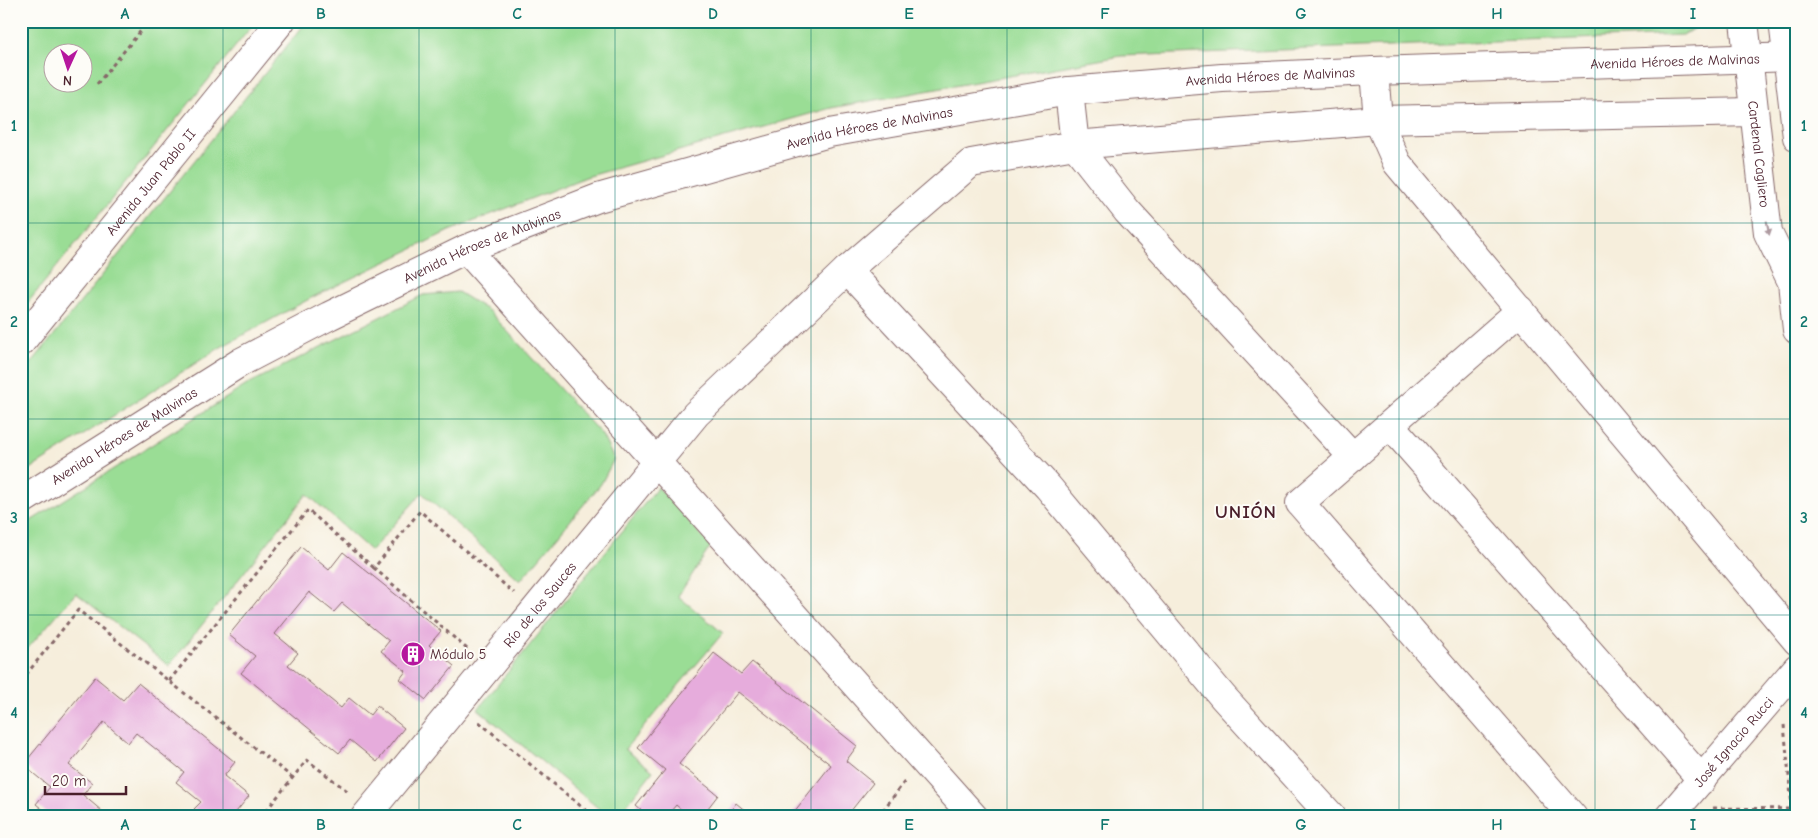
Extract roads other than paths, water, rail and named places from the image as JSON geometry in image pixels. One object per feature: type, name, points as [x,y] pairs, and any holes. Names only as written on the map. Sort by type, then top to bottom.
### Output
[{"type":"main road","name":"Avenida Juan Pablo II","points":[[21,342],[281,21]]},
{"type":"main road","name":"Cardenal Cagliero","points":[[1744,21],[1768,233],[1794,275],[1797,330]]},
{"type":"main road","points":[[1783,21],[1792,57],[1797,137]]},
{"type":"main road","name":"Avenida Héroes de Malvinas","points":[[21,501],[241,362],[329,316],[466,249],[598,198],[829,134],[1069,91],[1222,78],[1792,57]]},
{"type":"main road","points":[[1374,71],[1378,120],[1397,163],[1797,642]]},
{"type":"main road","points":[[1069,91],[1075,145],[1127,211],[1352,457]]},
{"type":"main road","name":"Río de los Sauces","points":[[368,813],[696,414],[847,270],[971,163],[1075,145],[1378,120],[1754,112]]},
{"type":"main road","points":[[466,249],[974,817]]},
{"type":"main road","points":[[847,270],[1048,487],[1223,696],[1332,817]]},
{"type":"main road","points":[[1521,310],[1300,502],[1573,817]]},
{"type":"main road","points":[[1390,424],[1702,780]]},
{"type":"main road","name":"José Ignacio Rucci","points":[[1674,812],[1789,679]]},
{"type":"place","name":"Módulo 5","points":[[413,654]]},
{"type":"district","name":"UNIÓN","points":[[1246,511]]}]
